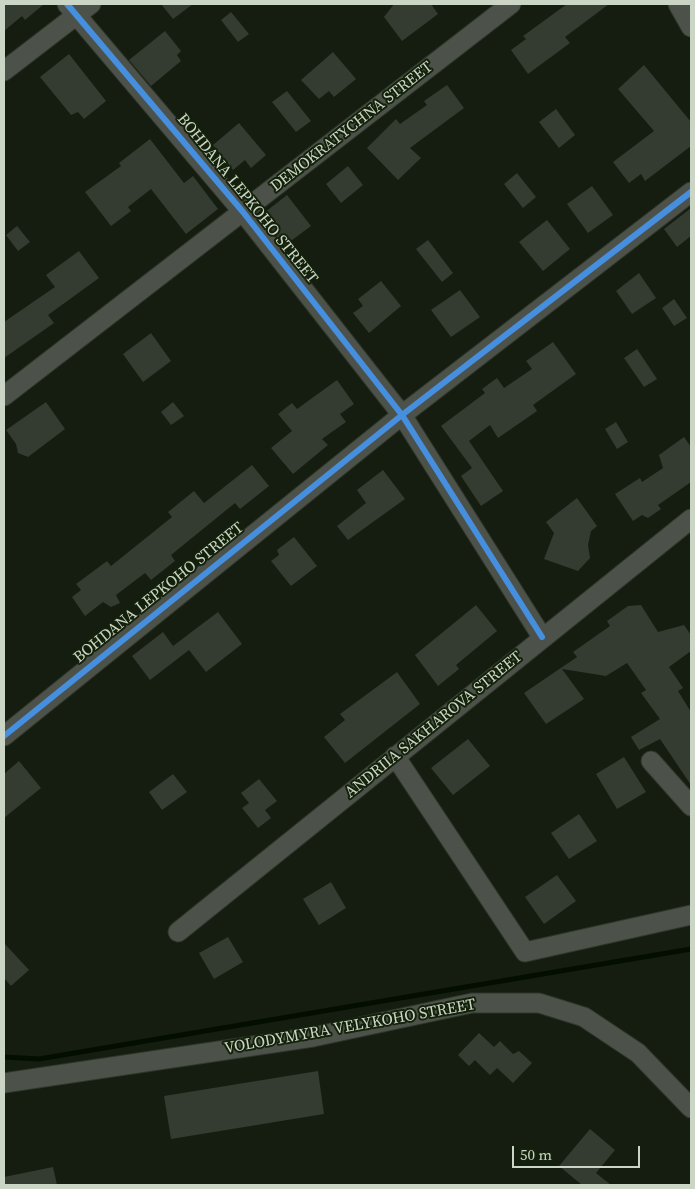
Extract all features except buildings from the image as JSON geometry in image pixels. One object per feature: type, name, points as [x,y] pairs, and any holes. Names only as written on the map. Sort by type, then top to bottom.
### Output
[{"type":"street","name":"DEMOKRATYCHNA STREET","points":[[4,396],[511,4]]},
{"type":"street","points":[[678,4],[691,27]]},
{"type":"street","name":"BOHDANA LEPKOHO STREET","points":[[78,8],[243,212],[402,415],[542,637]]},
{"type":"street","points":[[4,71],[78,8]]},
{"type":"street","name":"BOHDANA LEPKOHO STREET","points":[[4,736],[402,415],[691,192]]},
{"type":"street","name":"ANDRIIA SAKHAROVA STREET","points":[[178,932],[542,637],[691,519]]},
{"type":"street","points":[[395,756],[525,952],[691,915]]},
{"type":"street","points":[[651,760],[691,806]]},
{"type":"street","name":"VOLODYMYRA VELYKOHO STREET","points":[[4,1082],[313,1037],[472,1003],[539,1003],[584,1017],[638,1053],[691,1108]]},
{"type":"waterway","points":[[4,1057],[39,1059],[691,949]]},
{"type":"cycle path","points":[[67,4],[243,212],[402,415],[542,637]]},
{"type":"cycle path","points":[[4,736],[402,415],[691,192]]}]
